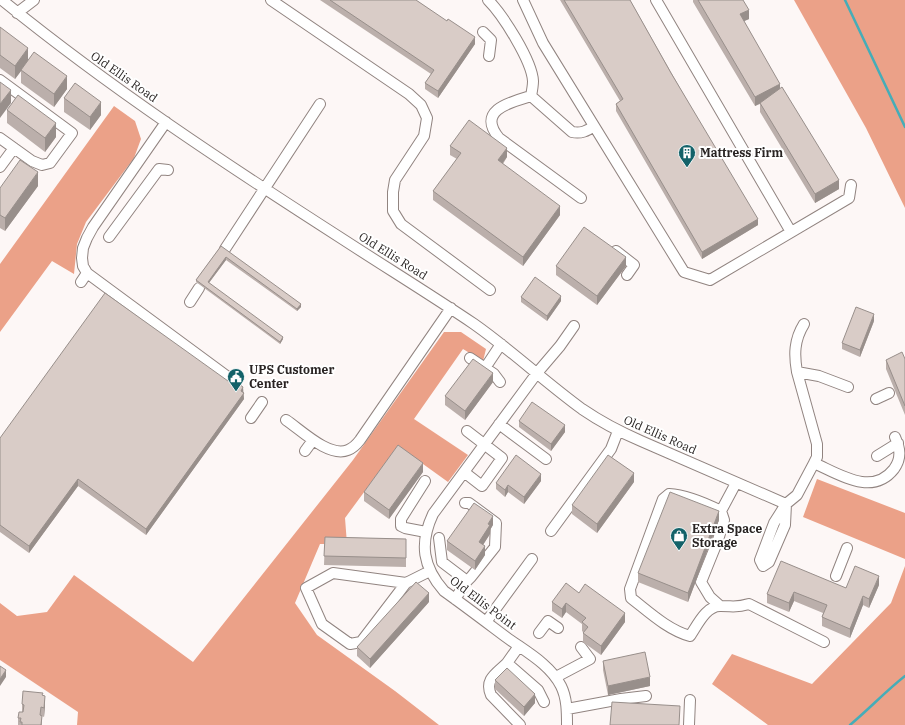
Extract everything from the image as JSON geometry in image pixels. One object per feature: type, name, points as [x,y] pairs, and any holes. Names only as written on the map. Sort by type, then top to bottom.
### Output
[{"type":"street","points":[[18,13],[34,0]]},
{"type":"street","points":[[271,0],[409,94],[421,105],[427,118],[424,136],[395,180],[393,192],[394,211],[401,224],[490,290]]},
{"type":"street","points":[[488,0],[506,23],[529,67],[533,81],[531,96]]},
{"type":"street","points":[[523,0],[543,43],[684,272],[710,280],[849,198],[851,185]]},
{"type":"street","points":[[656,0],[791,232]]},
{"type":"street","name":"Old Ellis Road","points":[[2,3],[18,13],[92,70],[166,122],[264,188],[451,308],[501,344],[582,409],[618,431],[786,504]]},
{"type":"street","points":[[483,32],[491,40],[489,56]]},
{"type":"street","points":[[0,80],[72,133],[50,163],[42,165],[32,161],[0,138]]},
{"type":"street","points":[[531,96],[572,132],[584,132],[594,126]]},
{"type":"street","points":[[531,96],[500,106],[493,118],[492,125],[494,132],[499,138],[581,198]]},
{"type":"street","points":[[225,249],[320,104]]},
{"type":"street","points":[[166,122],[90,233],[83,248],[82,258],[84,277],[228,377]]},
{"type":"street","points":[[0,167],[14,148]]},
{"type":"street","points":[[109,237],[158,169],[168,170]]},
{"type":"street","points":[[606,244],[634,264],[627,275]]},
{"type":"street","points":[[190,302],[199,288]]},
{"type":"street","points":[[286,420],[314,440],[335,452],[348,450],[354,447],[451,308]]},
{"type":"street","points":[[786,504],[790,527],[769,548],[774,523],[786,504],[797,495],[817,457],[817,444],[796,372],[795,347],[799,332],[804,324]]},
{"type":"street","name":"Old Ellis Point","points":[[567,725],[567,710],[561,686],[556,677],[519,646],[444,591],[436,582],[430,571],[424,549],[426,532],[433,514],[537,373],[560,346],[574,326]]},
{"type":"street","points":[[485,368],[501,344]]},
{"type":"street","points":[[470,358],[494,374],[500,382]]},
{"type":"street","points":[[796,372],[819,376],[848,387]]},
{"type":"street","points":[[876,399],[889,393]]},
{"type":"street","points":[[251,418],[262,402]]},
{"type":"street","points":[[499,424],[546,459]]},
{"type":"street","points":[[464,472],[482,486],[502,458],[467,431]]},
{"type":"street","points":[[551,531],[611,449],[618,431]]},
{"type":"street","points":[[305,451],[314,440]]},
{"type":"street","points":[[814,463],[855,481],[871,483],[888,475],[896,466],[900,454],[897,440],[877,456]]},
{"type":"street","points":[[425,481],[401,519],[401,526],[426,532]]},
{"type":"street","points":[[721,512],[736,483]]},
{"type":"street","points":[[719,605],[710,597],[701,582],[718,540],[724,520],[721,512],[699,502],[678,495],[669,494],[663,499],[630,589],[631,598],[661,621],[682,634],[690,636],[707,611],[719,605],[737,607],[749,604],[824,642]]},
{"type":"street","points":[[455,598],[467,581],[472,578],[494,547],[496,523],[469,503],[465,503]]},
{"type":"street","points":[[439,538],[442,562],[467,581]]},
{"type":"street","points":[[836,576],[847,548]]},
{"type":"street","points":[[486,622],[532,559]]},
{"type":"street","points":[[406,582],[333,573],[306,588],[322,624],[350,644],[361,642],[406,582],[430,571]]},
{"type":"street","points":[[539,633],[548,621],[558,628]]},
{"type":"street","points":[[519,646],[507,664],[492,678],[488,684],[492,695],[520,725]]},
{"type":"street","points":[[556,677],[590,659],[581,647]]},
{"type":"street","points":[[507,664],[538,690],[544,702]]},
{"type":"street","points":[[567,710],[621,699],[646,696]]},
{"type":"street","points":[[689,725],[690,700]]},
{"type":"shaded area","points":[[794,0],[905,0],[905,208],[866,128]]},
{"type":"shaded area","points":[[114,106],[135,121],[141,139],[134,158],[86,222],[77,244],[74,274],[52,261],[0,332],[0,264]]},
{"type":"shaded area","points":[[444,332],[461,332],[486,349],[483,361],[463,349],[414,419],[468,455],[448,482],[398,446],[345,518],[347,544],[320,544],[295,603],[317,635],[395,691],[439,725],[77,725],[78,712],[0,660],[0,603],[17,616],[47,612],[74,575],[193,662],[353,460]]},
{"type":"shaded area","points":[[817,479],[905,513],[905,559],[803,517]]},
{"type":"shaded area","points":[[905,566],[905,725],[768,725],[712,684],[732,654],[812,684],[891,603]]},
{"type":"building","points":[[330,0],[416,0],[447,21],[448,19],[475,37],[438,91],[425,83],[434,70]]},
{"type":"building","name":"Mattress Firm","points":[[564,0],[630,0],[671,73],[758,219],[702,252],[616,104],[623,99]]},
{"type":"building","points":[[698,0],[743,0],[749,10],[740,14],[780,84],[755,97]]},
{"type":"building","points":[[0,27],[28,48],[15,66],[0,55]]},
{"type":"building","points":[[34,52],[67,76],[54,94],[21,70]]},
{"type":"building","points":[[0,82],[11,90],[0,104]]},
{"type":"building","points":[[75,83],[101,102],[90,117],[64,98]]},
{"type":"building","points":[[782,87],[839,180],[815,194],[760,103]]},
{"type":"building","points":[[18,95],[56,123],[45,138],[7,110]]},
{"type":"building","points":[[469,120],[507,148],[498,160],[560,206],[523,257],[433,191],[461,153],[450,146]]},
{"type":"building","points":[[20,160],[38,172],[5,218],[0,215],[0,188]]},
{"type":"building","points":[[584,227],[626,257],[597,296],[556,266]]},
{"type":"building","points":[[221,246],[301,304],[297,309],[226,257],[208,282],[283,337],[280,342],[196,280]]},
{"type":"building","points":[[535,277],[561,296],[547,316],[521,297]]},
{"type":"building","points":[[105,293],[228,381],[230,378],[243,387],[241,391],[244,393],[146,529],[78,479],[29,546],[0,525],[0,438]]},
{"type":"building","points":[[856,307],[874,314],[860,350],[842,343]]},
{"type":"building","points":[[902,352],[905,359],[905,406],[886,360]]},
{"type":"building","points":[[473,359],[493,373],[465,411],[445,396]]},
{"type":"building","points":[[532,402],[565,425],[551,444],[519,421]]},
{"type":"building","points":[[398,445],[423,463],[389,510],[364,492]]},
{"type":"building","points":[[516,455],[541,474],[524,497],[508,485],[505,490],[496,483]]},
{"type":"building","points":[[608,455],[634,473],[597,524],[572,505]]},
{"type":"building","name":"Extra Space Storage","points":[[670,492],[719,511],[688,593],[638,573]]},
{"type":"building","points":[[474,503],[493,516],[488,524],[490,525],[479,542],[485,546],[475,561],[447,541]]},
{"type":"building","points":[[325,537],[406,539],[406,558],[324,556]]},
{"type":"building","points":[[781,561],[846,588],[855,566],[879,576],[869,599],[863,596],[850,629],[822,617],[827,605],[794,592],[789,603],[767,594]]},
{"type":"building","points":[[416,582],[429,593],[370,659],[357,647]]},
{"type":"building","points":[[566,583],[579,593],[585,584],[625,613],[601,646],[583,633],[588,627],[582,622],[586,618],[566,603],[562,609],[552,602]]},
{"type":"building","points":[[645,652],[650,677],[608,686],[603,661]]},
{"type":"building","points":[[0,666],[6,670],[0,679]]},
{"type":"building","points":[[507,668],[535,694],[524,707],[495,680]]},
{"type":"building","points":[[23,691],[43,693],[42,695],[45,696],[44,708],[41,707],[41,725],[22,725],[22,722],[20,722],[21,718],[18,718],[19,712],[23,712]]},
{"type":"building","points":[[612,702],[680,706],[679,725],[610,725]]},
{"type":"waterway","points":[[845,0],[905,127]]},
{"type":"waterway","points":[[850,725],[905,676]]},
{"type":"place","name":"Mattress Firm","points":[[687,168]]},
{"type":"place","name":"UPS Customer Center","points":[[236,392]]},
{"type":"place","name":"Extra Space Storage","points":[[679,551]]}]
